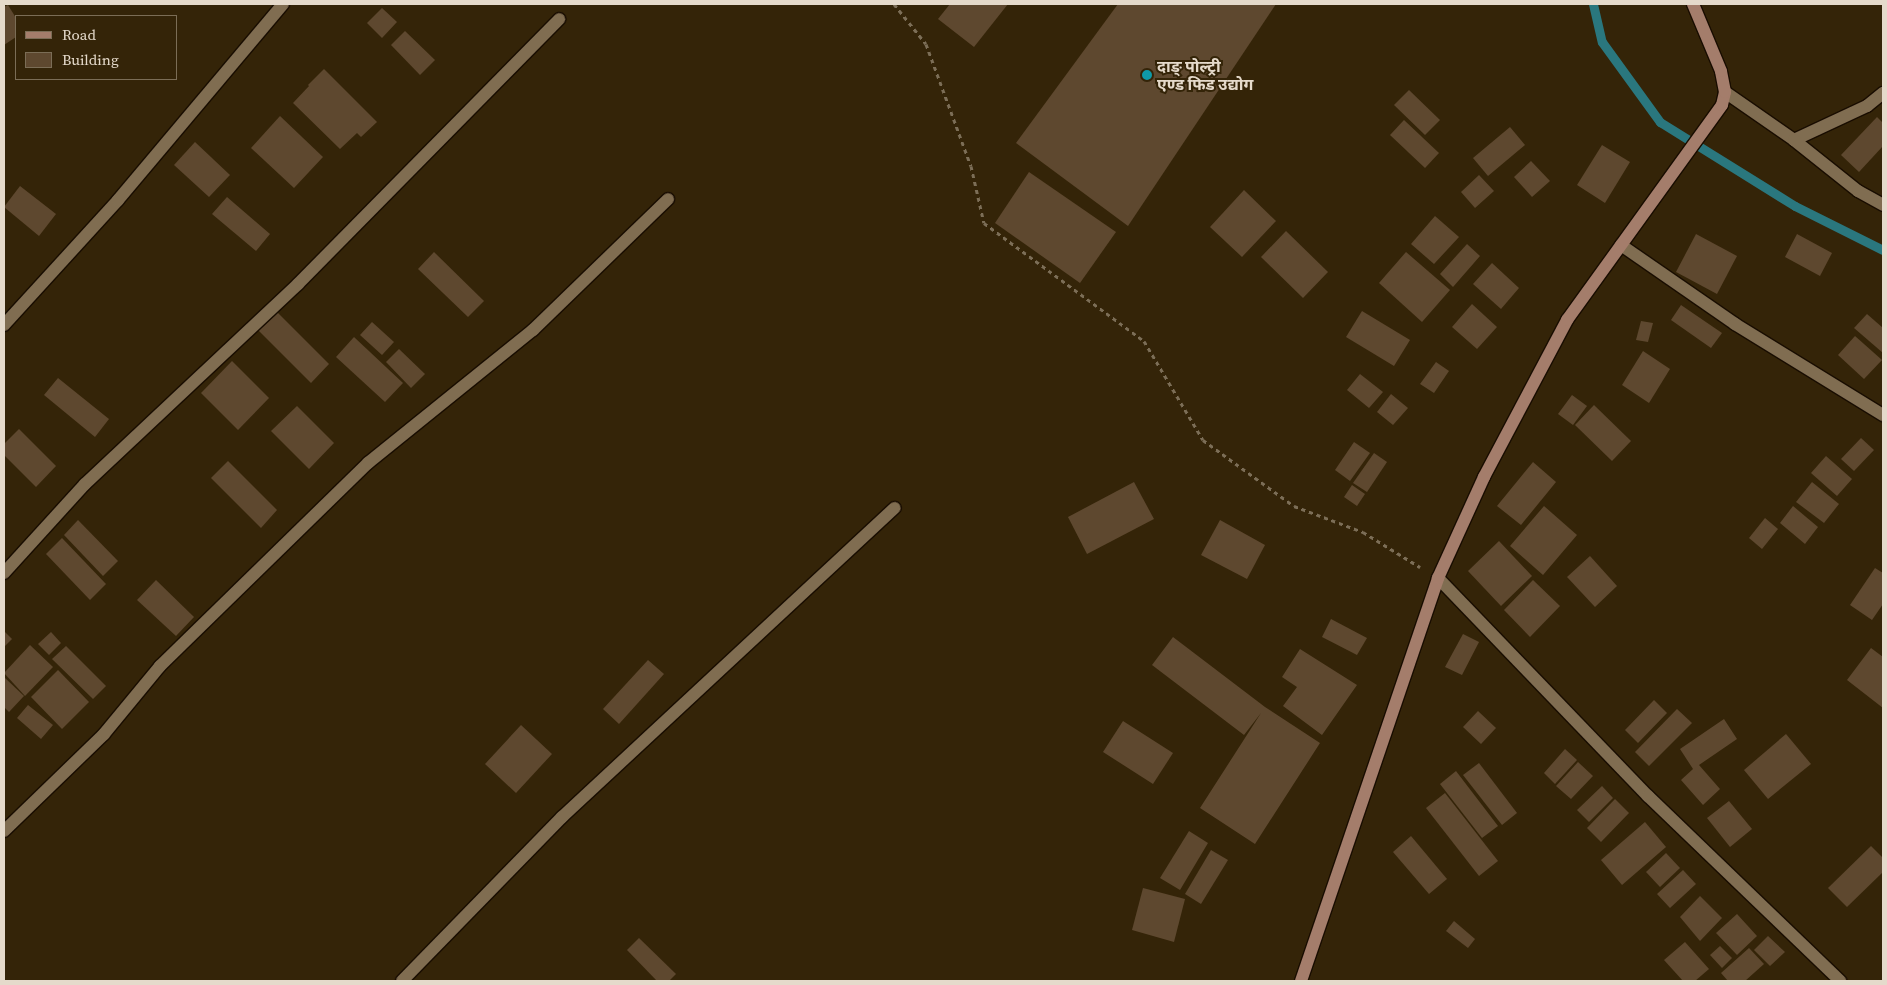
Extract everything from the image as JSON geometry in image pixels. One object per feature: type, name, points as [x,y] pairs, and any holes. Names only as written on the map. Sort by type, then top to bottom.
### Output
[{"type":"main road","points":[[1301,981],[1438,578],[1521,403],[1567,320],[1716,116],[1726,92],[1721,71],[1694,4]]},
{"type":"street","points":[[4,325],[118,200],[283,4]]},
{"type":"street","points":[[4,573],[85,484],[298,284],[559,19]]},
{"type":"street","points":[[1726,92],[1794,140],[1858,191],[1883,205]]},
{"type":"street","points":[[1794,140],[1867,106],[1883,93]]},
{"type":"street","points":[[4,831],[104,734],[167,659],[368,463],[533,330],[668,199]]},
{"type":"street","points":[[1621,245],[1735,324],[1883,415]]},
{"type":"street","points":[[402,981],[562,817],[895,508]]},
{"type":"street","points":[[1438,578],[1641,789],[1840,981]]},
{"type":"path","points":[[894,4],[926,44],[971,166],[984,223],[1144,341],[1203,440],[1294,506],[1363,532],[1438,578]]},
{"type":"building","points":[[950,4],[1008,4],[974,47],[938,19]]},
{"type":"building","name":"दाङ् पोल्ट्री एण्ड फिड उद्योग","points":[[1118,4],[1276,4],[1128,226],[1016,143]]},
{"type":"building","points":[[8,5],[15,16],[15,38],[4,45],[4,7]]},
{"type":"building","points":[[382,8],[397,22],[382,38],[367,23]]},
{"type":"building","points":[[405,31],[435,60],[420,75],[391,45]]},
{"type":"building","points":[[324,69],[377,122],[361,137],[357,133],[340,149],[293,103]]},
{"type":"building","points":[[1409,90],[1440,120],[1425,135],[1394,105]]},
{"type":"building","points":[[280,116],[323,157],[294,188],[251,148]]},
{"type":"building","points":[[1877,117],[1883,123],[1883,146],[1859,172],[1841,155]]},
{"type":"building","points":[[1404,120],[1439,153],[1425,168],[1390,135]]},
{"type":"building","points":[[1510,127],[1525,145],[1488,176],[1473,158]]},
{"type":"building","points":[[195,142],[230,175],[209,197],[174,165]]},
{"type":"building","points":[[1602,145],[1630,162],[1605,203],[1577,185]]},
{"type":"building","points":[[1531,161],[1550,181],[1532,197],[1514,177]]},
{"type":"building","points":[[1029,172],[1116,232],[1080,283],[995,223]]},
{"type":"building","points":[[1479,175],[1494,191],[1475,208],[1461,192]]},
{"type":"building","points":[[20,186],[56,214],[39,236],[4,207]]},
{"type":"building","points":[[1244,190],[1276,221],[1242,257],[1210,227]]},
{"type":"building","points":[[227,197],[270,234],[256,251],[212,214]]},
{"type":"building","points":[[1435,216],[1459,237],[1434,264],[1411,244]]},
{"type":"building","points":[[1286,231],[1328,272],[1303,298],[1261,257]]},
{"type":"building","points":[[1696,234],[1737,256],[1717,294],[1676,272]]},
{"type":"building","points":[[1797,234],[1832,253],[1820,276],[1785,257]]},
{"type":"building","points":[[1467,244],[1480,256],[1453,287],[1440,274]]},
{"type":"building","points":[[434,252],[484,301],[468,317],[418,269]]},
{"type":"building","points":[[1406,252],[1450,290],[1422,322],[1379,283]]},
{"type":"building","points":[[1492,263],[1519,288],[1501,309],[1473,284]]},
{"type":"building","points":[[1472,304],[1497,327],[1477,349],[1452,327]]},
{"type":"building","points":[[1681,305],[1722,333],[1711,348],[1671,320]]},
{"type":"building","points":[[276,311],[329,364],[311,383],[257,329]]},
{"type":"building","points":[[1362,311],[1410,340],[1394,366],[1346,337]]},
{"type":"building","points":[[1867,314],[1883,328],[1883,353],[1854,328]]},
{"type":"building","points":[[1641,321],[1653,323],[1648,342],[1636,340]]},
{"type":"building","points":[[372,322],[394,342],[382,355],[360,335]]},
{"type":"building","points":[[1855,336],[1882,360],[1864,379],[1838,355]]},
{"type":"building","points":[[354,337],[403,383],[385,402],[336,357]]},
{"type":"building","points":[[399,349],[425,374],[411,388],[386,362]]},
{"type":"building","points":[[1643,351],[1670,369],[1649,403],[1622,385]]},
{"type":"building","points":[[232,361],[269,398],[238,430],[201,393]]},
{"type":"building","points":[[1436,362],[1449,371],[1434,393],[1420,384]]},
{"type":"building","points":[[1360,374],[1383,392],[1369,408],[1347,390]]},
{"type":"building","points":[[58,378],[109,419],[95,437],[44,395]]},
{"type":"building","points":[[1391,394],[1408,408],[1393,425],[1377,412]]},
{"type":"building","points":[[1572,395],[1587,406],[1573,425],[1558,414]]},
{"type":"building","points":[[1594,405],[1631,441],[1612,461],[1575,425]]},
{"type":"building","points":[[297,406],[334,443],[309,469],[271,431]]},
{"type":"building","points":[[19,429],[56,466],[36,487],[4,455],[4,444]]},
{"type":"building","points":[[1861,438],[1874,450],[1854,471],[1841,459]]},
{"type":"building","points":[[1354,442],[1370,453],[1350,481],[1335,470]]},
{"type":"building","points":[[1374,453],[1387,462],[1367,492],[1353,483]]},
{"type":"building","points":[[1826,456],[1852,479],[1837,496],[1811,473]]},
{"type":"building","points":[[228,461],[277,510],[261,528],[211,478]]},
{"type":"building","points":[[1533,462],[1556,482],[1521,525],[1497,506]]},
{"type":"building","points":[[1134,482],[1154,519],[1087,554],[1068,517]]},
{"type":"building","points":[[1812,482],[1839,504],[1824,523],[1796,502]]},
{"type":"building","points":[[1352,485],[1365,494],[1357,506],[1344,497]]},
{"type":"building","points":[[1544,506],[1577,535],[1543,575],[1510,546]]},
{"type":"building","points":[[1793,506],[1818,527],[1805,544],[1780,523]]},
{"type":"building","points":[[1765,518],[1778,529],[1762,549],[1749,538]]},
{"type":"building","points":[[78,520],[118,561],[103,576],[64,535]]},
{"type":"building","points":[[1220,520],[1265,545],[1247,579],[1201,555]]},
{"type":"building","points":[[62,538],[106,584],[90,600],[46,554]]},
{"type":"building","points":[[1499,541],[1532,576],[1501,606],[1468,571]]},
{"type":"building","points":[[1590,556],[1617,586],[1595,607],[1567,577]]},
{"type":"building","points":[[1875,568],[1883,573],[1883,604],[1872,620],[1850,605]]},
{"type":"building","points":[[156,580],[194,617],[176,636],[137,600]]},
{"type":"building","points":[[1533,580],[1560,606],[1530,637],[1504,610]]},
{"type":"building","points":[[1331,619],[1367,638],[1357,655],[1322,637]]},
{"type":"building","points":[[4,631],[12,639],[4,647]]},
{"type":"building","points":[[51,632],[61,643],[49,655],[38,644]]},
{"type":"building","points":[[1463,634],[1479,642],[1462,675],[1445,667]]},
{"type":"building","points":[[1173,637],[1265,707],[1320,743],[1255,844],[1200,808],[1261,713],[1244,735],[1152,665]]},
{"type":"building","points":[[30,645],[53,667],[25,696],[4,673]]},
{"type":"building","points":[[66,646],[106,686],[93,699],[52,659]]},
{"type":"building","points":[[1871,648],[1883,657],[1883,708],[1847,680]]},
{"type":"building","points":[[1300,649],[1357,685],[1322,735],[1283,706],[1297,687],[1282,677]]},
{"type":"building","points":[[648,660],[664,674],[619,724],[603,709]]},
{"type":"building","points":[[58,670],[89,702],[62,729],[31,697]]},
{"type":"building","points":[[4,677],[24,696],[9,712],[4,707]]},
{"type":"building","points":[[1654,700],[1667,713],[1638,743],[1625,730]]},
{"type":"building","points":[[28,705],[53,725],[41,739],[17,718]]},
{"type":"building","points":[[1677,709],[1692,723],[1649,766],[1635,752]]},
{"type":"building","points":[[1478,711],[1496,728],[1481,744],[1463,727]]},
{"type":"building","points":[[1724,719],[1737,739],[1699,765],[1720,789],[1703,805],[1681,780],[1693,769],[1680,749]]},
{"type":"building","points":[[1123,721],[1173,753],[1153,784],[1103,752]]},
{"type":"building","points":[[521,725],[552,754],[516,793],[485,764]]},
{"type":"building","points":[[1786,734],[1811,764],[1768,799],[1744,770]]},
{"type":"building","points":[[1565,749],[1577,760],[1555,784],[1544,773]]},
{"type":"building","points":[[1578,762],[1593,776],[1571,799],[1556,786]]},
{"type":"building","points":[[1479,763],[1517,813],[1502,825],[1463,775]]},
{"type":"building","points":[[1456,771],[1498,826],[1482,838],[1440,784]]},
{"type":"building","points":[[1602,786],[1613,798],[1589,822],[1577,810]]},
{"type":"building","points":[[1445,793],[1498,861],[1479,876],[1426,808]]},
{"type":"building","points":[[1615,799],[1629,813],[1601,842],[1587,828]]},
{"type":"building","points":[[1729,801],[1752,829],[1730,847],[1707,818]]},
{"type":"building","points":[[1645,822],[1666,847],[1622,885],[1601,860]]},
{"type":"building","points":[[1189,831],[1208,843],[1180,890],[1160,878]]},
{"type":"building","points":[[1411,836],[1447,879],[1429,894],[1393,852]]},
{"type":"building","points":[[1871,846],[1883,858],[1883,872],[1847,907],[1828,888]]},
{"type":"building","points":[[1211,850],[1228,860],[1201,904],[1185,894]]},
{"type":"building","points":[[1666,853],[1680,868],[1660,887],[1646,872]]},
{"type":"building","points":[[1683,870],[1696,884],[1670,908],[1657,894]]},
{"type":"building","points":[[1143,888],[1185,899],[1174,942],[1132,930]]},
{"type":"building","points":[[1700,896],[1722,918],[1700,941],[1680,917]]},
{"type":"building","points":[[1737,914],[1757,936],[1737,955],[1716,933]]},
{"type":"building","points":[[1454,921],[1475,939],[1468,948],[1446,931]]},
{"type":"building","points":[[1768,936],[1785,952],[1770,966],[1754,950]]},
{"type":"building","points":[[639,938],[676,974],[669,981],[657,981],[627,950]]},
{"type":"building","points":[[1685,942],[1709,969],[1695,981],[1683,981],[1664,960]]},
{"type":"building","points":[[1720,946],[1732,958],[1722,968],[1710,955]]},
{"type":"building","points":[[1749,948],[1764,964],[1745,981],[1728,981],[1721,973]]},
{"type":"waterway","points":[[1593,4],[1602,42],[1660,122],[1795,206],[1883,250]]},
{"type":"place","name":"दाङ् पोल्ट्री एण्ड फिड उद्योग","points":[[1147,75]]}]
